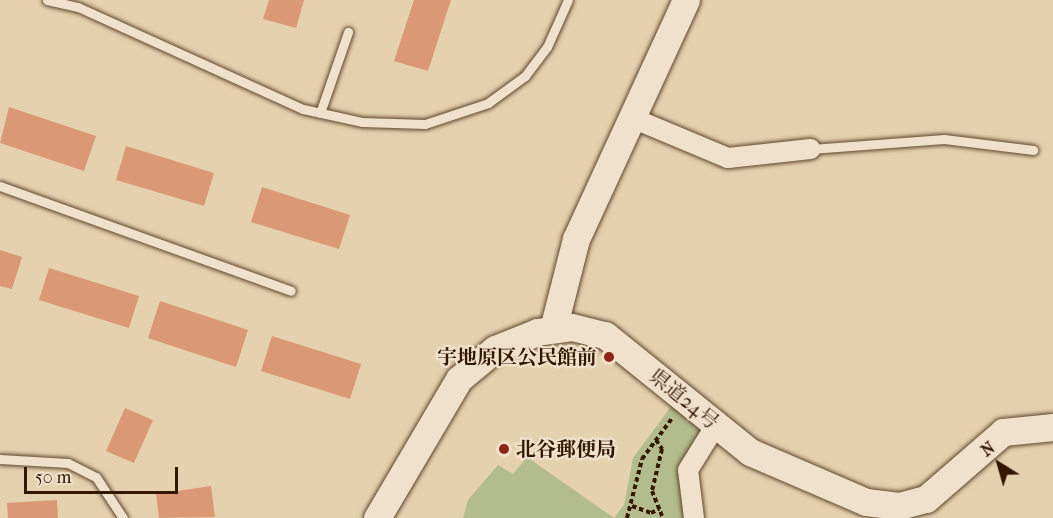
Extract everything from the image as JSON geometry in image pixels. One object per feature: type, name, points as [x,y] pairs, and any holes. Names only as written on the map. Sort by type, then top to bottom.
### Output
[{"type":"main road","points":[[553,329],[576,239],[630,117],[686,0]]},
{"type":"main road","name":"県道24号","points":[[377,518],[459,379],[495,349],[553,329],[572,327],[604,334],[750,452],[866,502],[899,506],[926,500],[951,482],[1003,432],[1053,427]]},
{"type":"street","points":[[630,117],[728,158],[811,149]]},
{"type":"street","points":[[694,518],[688,470],[716,425]]},
{"type":"lane","points":[[47,0],[80,4],[320,113],[383,123],[425,124],[459,117],[525,76],[547,47],[568,0]]},
{"type":"lane","points":[[320,113],[348,32]]},
{"type":"lane","points":[[811,149],[944,139],[1033,150]]},
{"type":"lane","points":[[0,186],[291,291]]},
{"type":"lane","points":[[0,459],[68,463],[96,477],[123,518]]},
{"type":"path","points":[[627,518],[632,506],[642,459],[686,400]]},
{"type":"path","points":[[656,440],[662,449],[652,491],[663,518]]},
{"type":"path","points":[[632,506],[651,513],[659,509]]},
{"type":"green space","points":[[678,397],[716,426],[690,464],[694,518],[614,518],[624,505],[633,458]]},
{"type":"green space","points":[[527,457],[614,518],[463,518],[468,500],[498,465],[513,474]]},
{"type":"building","points":[[269,0],[304,0],[296,28],[263,19]]},
{"type":"building","points":[[414,0],[451,0],[428,71],[394,61]]},
{"type":"building","points":[[9,107],[96,136],[84,171],[0,143]]},
{"type":"building","points":[[126,146],[214,173],[204,206],[116,180]]},
{"type":"building","points":[[262,187],[350,215],[339,249],[251,222]]},
{"type":"building","points":[[0,250],[22,257],[12,289],[0,286]]},
{"type":"building","points":[[49,268],[139,296],[129,328],[39,300]]},
{"type":"building","points":[[160,301],[248,330],[236,367],[148,338]]},
{"type":"building","points":[[272,336],[361,364],[350,399],[261,371]]},
{"type":"building","points":[[125,408],[153,420],[134,463],[106,451]]},
{"type":"building","points":[[211,486],[215,517],[159,518],[156,494]]},
{"type":"building","points":[[57,500],[58,518],[8,518],[7,503]]},
{"type":"place","name":"宇地原区公民館前","points":[[609,357]]},
{"type":"place","name":"北谷郵便局","points":[[504,449]]}]
